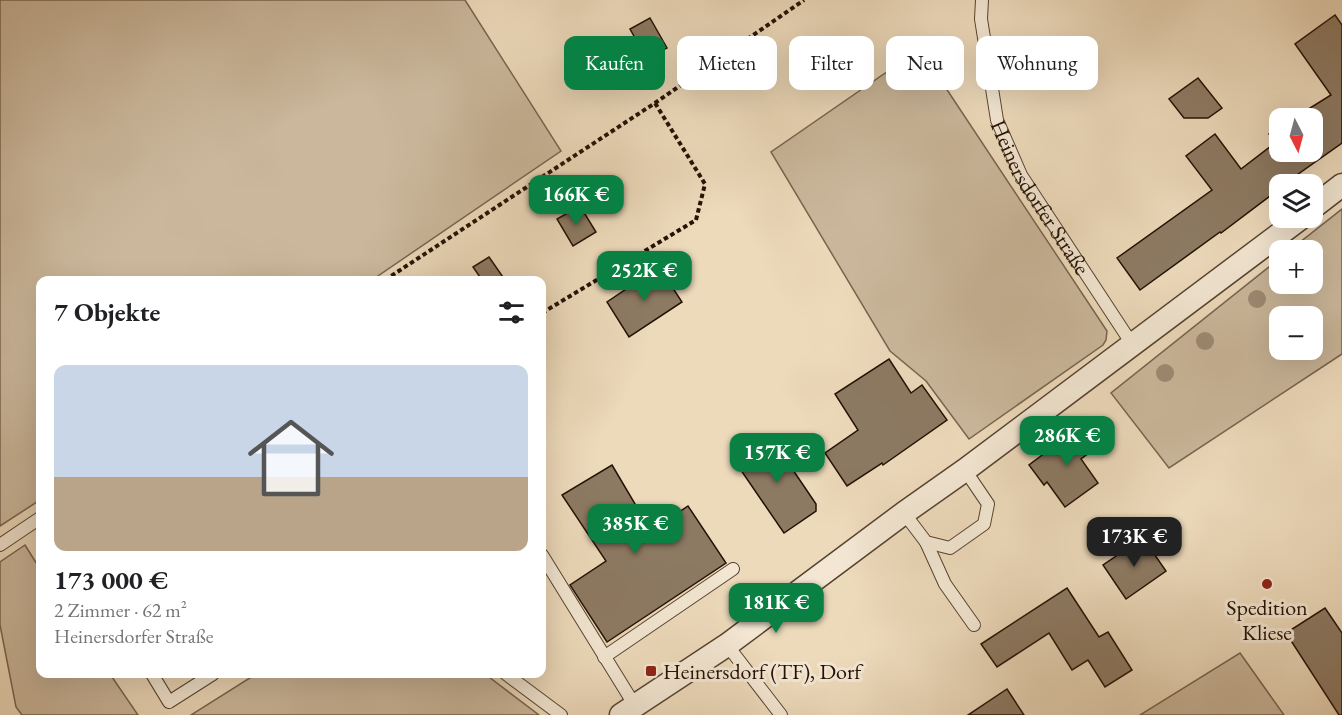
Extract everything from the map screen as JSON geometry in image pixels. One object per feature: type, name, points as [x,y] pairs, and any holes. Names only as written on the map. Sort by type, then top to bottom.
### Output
[{"type":"street","points":[[1323,200],[1342,185]]},
{"type":"street","points":[[632,712],[965,470],[1288,228]]},
{"type":"lane","name":"Heinersdorfer Straße","points":[[981,0],[981,19],[997,120],[1021,176],[1132,344]]},
{"type":"lane","points":[[926,542],[950,548],[984,524],[988,504],[965,470]]},
{"type":"lane","points":[[904,513],[926,542],[945,584],[974,625]]},
{"type":"lane","points":[[0,545],[36,522]]},
{"type":"lane","points":[[546,562],[604,657],[632,712]]},
{"type":"lane","points":[[604,657],[733,569]]},
{"type":"lane","points":[[727,645],[781,715]]},
{"type":"lane","points":[[154,678],[169,702],[207,678]]},
{"type":"lane","points":[[511,678],[561,715]]},
{"type":"path","points":[[391,276],[655,103],[804,0]]},
{"type":"path","points":[[546,311],[696,220],[705,184],[655,103]]},
{"type":"shaded area","points":[[0,0],[465,0],[561,151],[378,276],[36,276],[36,503],[0,526]]},
{"type":"shaded area","points":[[886,73],[886,90],[947,90],[1107,331],[1103,345],[969,439],[926,381],[890,351],[771,152],[861,90],[874,90],[874,81]]},
{"type":"shaded area","points":[[1342,209],[1342,354],[1169,468],[1111,393],[1269,267],[1269,294],[1323,294],[1323,240],[1303,240],[1318,228],[1323,228],[1323,224]]},
{"type":"shaded area","points":[[25,545],[36,563],[36,678],[113,678],[138,715],[22,715],[16,707],[0,625],[0,562]]},
{"type":"shaded area","points":[[1240,653],[1284,715],[1140,715]]},
{"type":"shaded area","points":[[250,678],[490,678],[539,715],[191,715]]},
{"type":"building","points":[[1335,15],[1342,25],[1342,143],[1323,156],[1323,108],[1310,108],[1331,95],[1295,44]]},
{"type":"building","points":[[650,18],[660,36],[634,36],[630,29]]},
{"type":"building","points":[[1198,78],[1222,108],[1208,118],[1184,118],[1169,99]]},
{"type":"building","points":[[1215,134],[1241,169],[1269,148],[1269,162],[1315,162],[1298,174],[1269,174],[1269,197],[1140,290],[1117,258],[1212,190],[1186,156]]},
{"type":"building","points":[[580,206],[596,232],[573,246],[557,219]]},
{"type":"building","points":[[489,257],[502,276],[479,276],[473,267]]},
{"type":"building","points":[[659,267],[682,302],[629,337],[607,302]]},
{"type":"building","points":[[889,359],[911,393],[922,385],[947,420],[883,465],[882,463],[847,486],[825,453],[858,430],[835,394]]},
{"type":"building","points":[[1081,426],[1097,447],[1081,459],[1098,483],[1065,507],[1047,482],[1044,485],[1029,465]]},
{"type":"building","points":[[770,436],[816,504],[816,511],[784,533],[734,460]]},
{"type":"building","points":[[612,465],[651,531],[688,506],[726,563],[607,642],[570,585],[606,561],[562,495]]},
{"type":"building","points":[[1143,538],[1166,571],[1126,599],[1103,565]]},
{"type":"building","points":[[1067,588],[1099,637],[1108,632],[1132,670],[1105,687],[1088,660],[1072,670],[1049,633],[997,667],[981,644]]},
{"type":"building","points":[[1325,608],[1342,633],[1342,715],[1339,715],[1286,633]]},
{"type":"building","points":[[1007,689],[1024,715],[968,715]]},
{"type":"place","name":"Spedition Kliese","points":[[1267,584]]},
{"type":"place","name":"Heinersdorf (TF), Dorf","points":[[651,671]]}]
